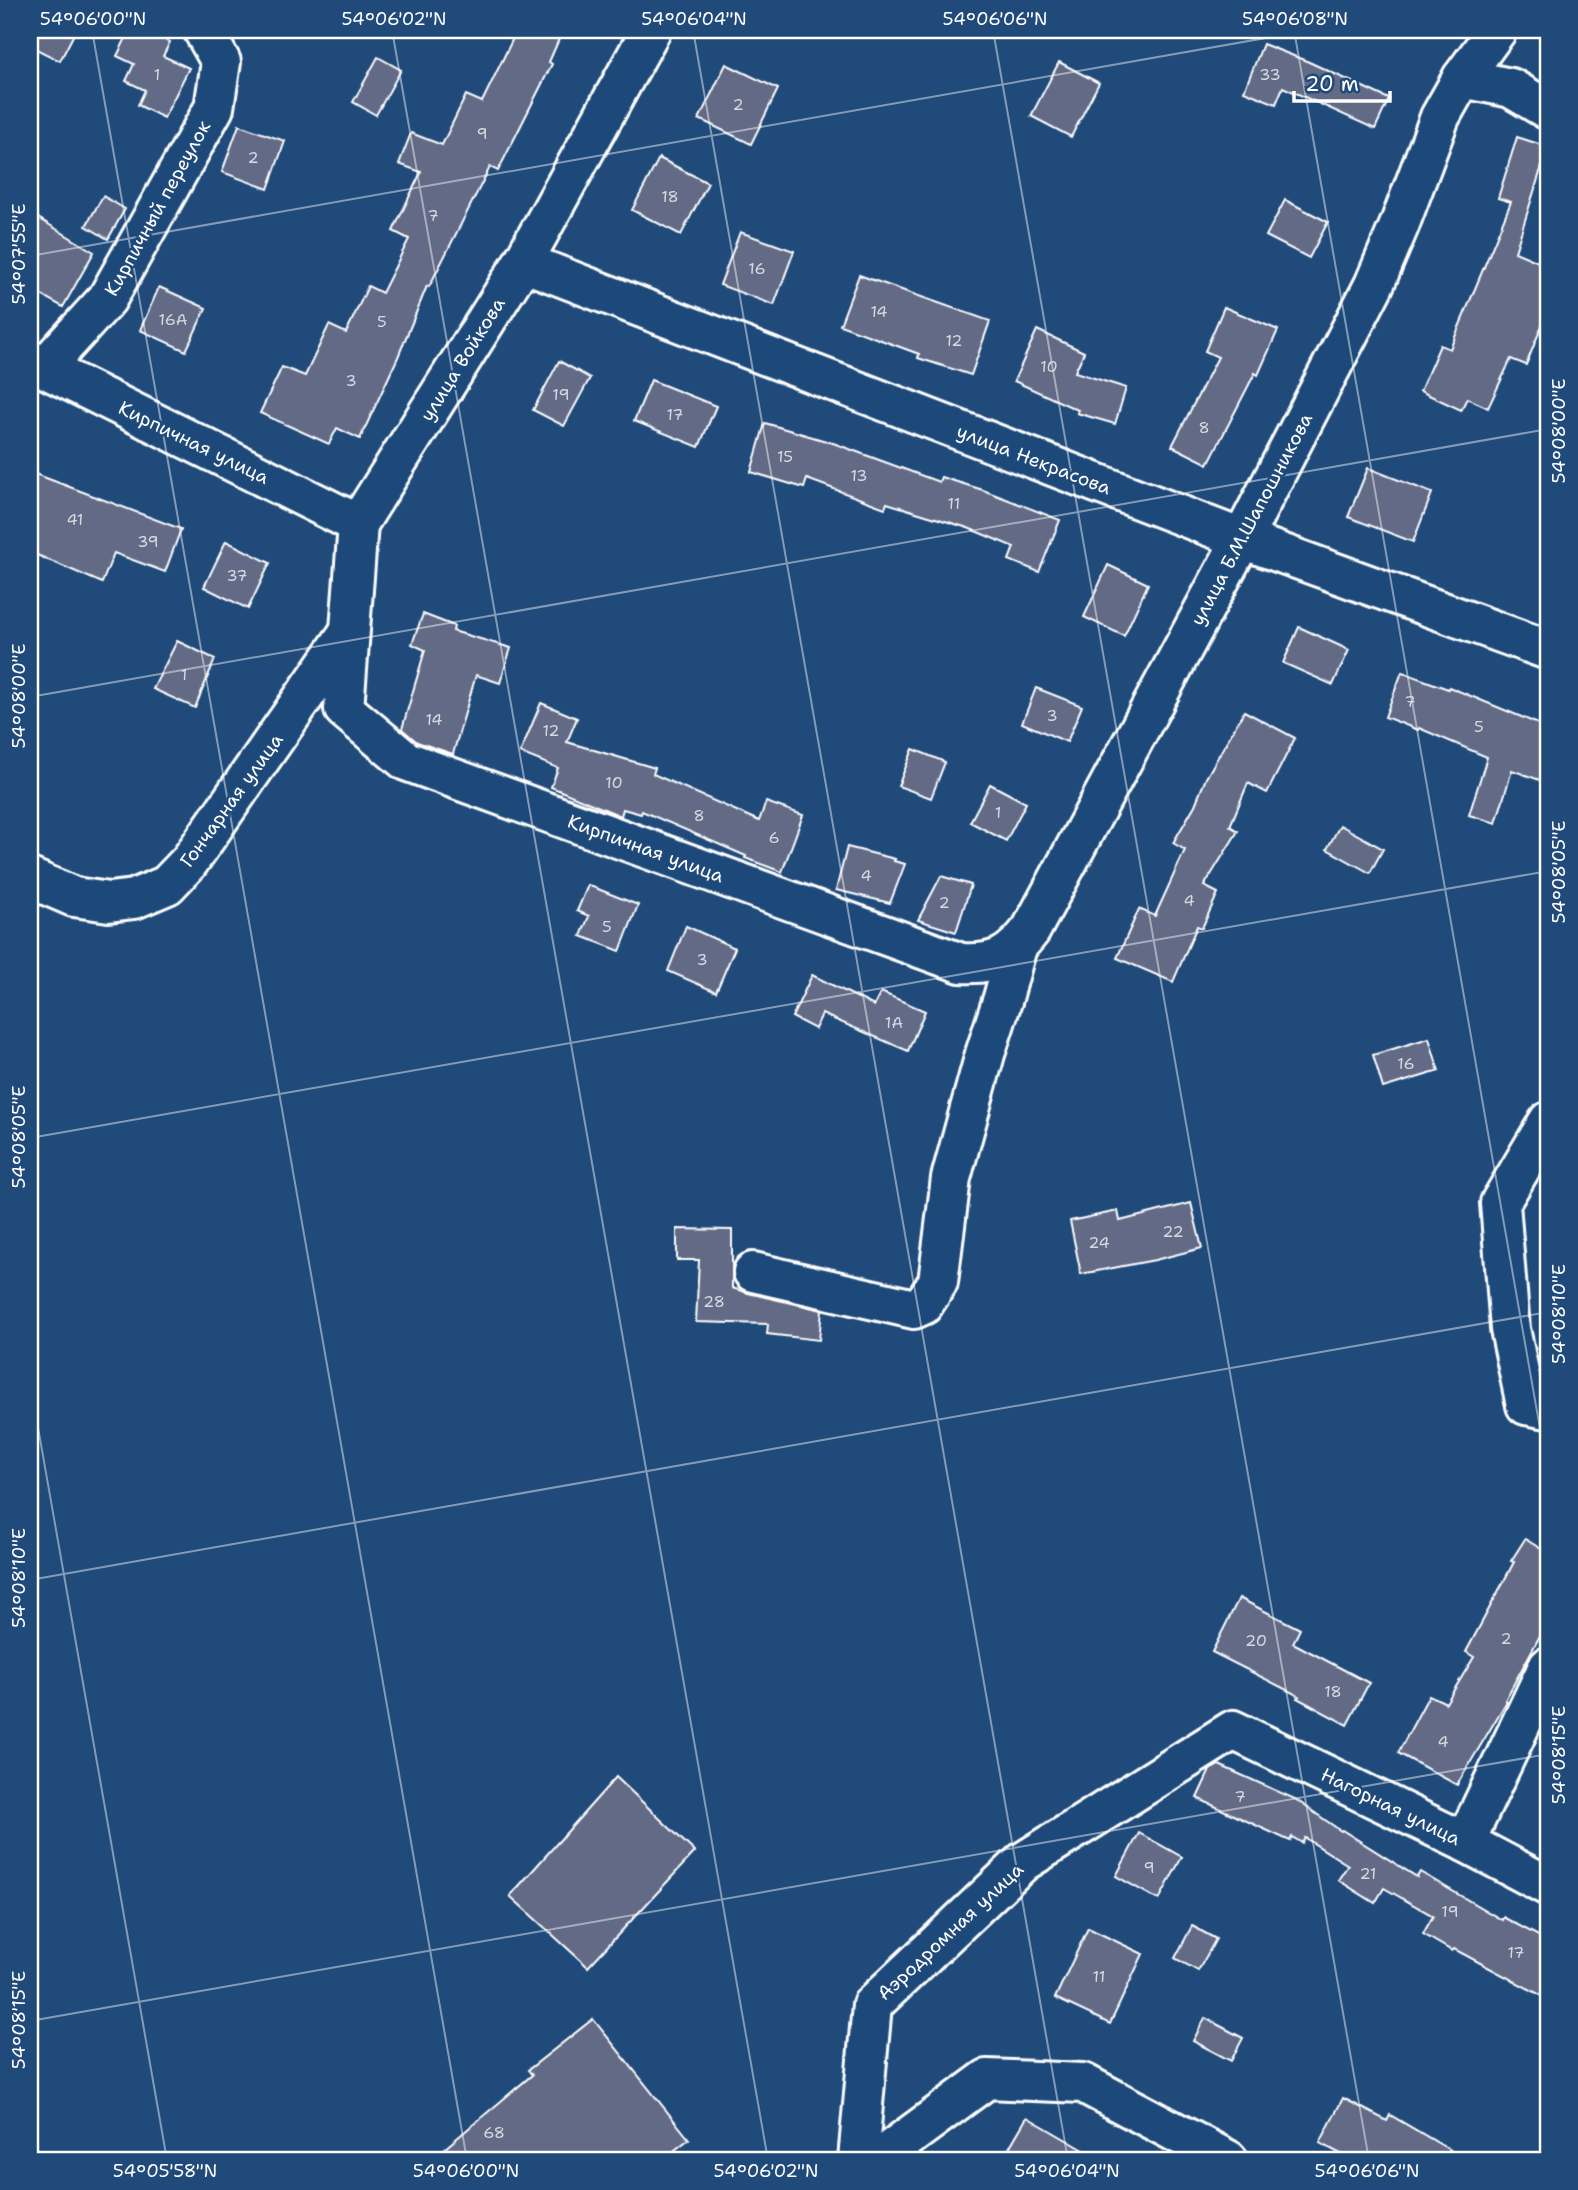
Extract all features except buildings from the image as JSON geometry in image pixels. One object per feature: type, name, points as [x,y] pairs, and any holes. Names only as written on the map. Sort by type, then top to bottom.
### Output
[{"type":"street","name":"Кирпичный переулок","points":[[37,364],[107,299],[214,108],[221,62],[204,30]]},
{"type":"street","name":"улица Войкова","points":[[344,709],[358,524],[523,262],[651,30]]},
{"type":"street","name":"улица Б.М.Шапошникова","points":[[961,963],[981,964],[1000,959],[1017,947],[1031,930],[1242,540],[1374,285],[1440,117],[1462,78],[1497,30]]},
{"type":"street","points":[[1462,78],[1511,88],[1548,110]]},
{"type":"street","name":"улица Некрасова","points":[[523,262],[1242,540],[1548,650]]},
{"type":"street","name":"Кирпичная улица","points":[[37,364],[358,524]]},
{"type":"street","name":"Гончарная улица","points":[[30,878],[74,897],[109,902],[134,898],[167,885],[189,862],[351,630]]},
{"type":"street","name":"Кирпичная улица","points":[[344,709],[406,761],[961,963]]},
{"type":"street","points":[[753,1272],[914,1310],[923,1305],[938,1282],[951,1178],[1017,947]]},
{"type":"street","points":[[1548,1122],[1500,1203],[1510,1329],[1526,1405],[1548,1409]]},
{"type":"street","points":[[1465,1842],[1548,1667]]},
{"type":"street","name":"Нагорная улица","points":[[1233,1730],[1465,1842],[1548,1886]]},
{"type":"street","name":"Аэродромная улица","points":[[858,2160],[872,2004],[1023,1862],[1233,1730]]},
{"type":"street","points":[[877,2160],[987,2079],[1083,2083],[1228,2160]]}]
